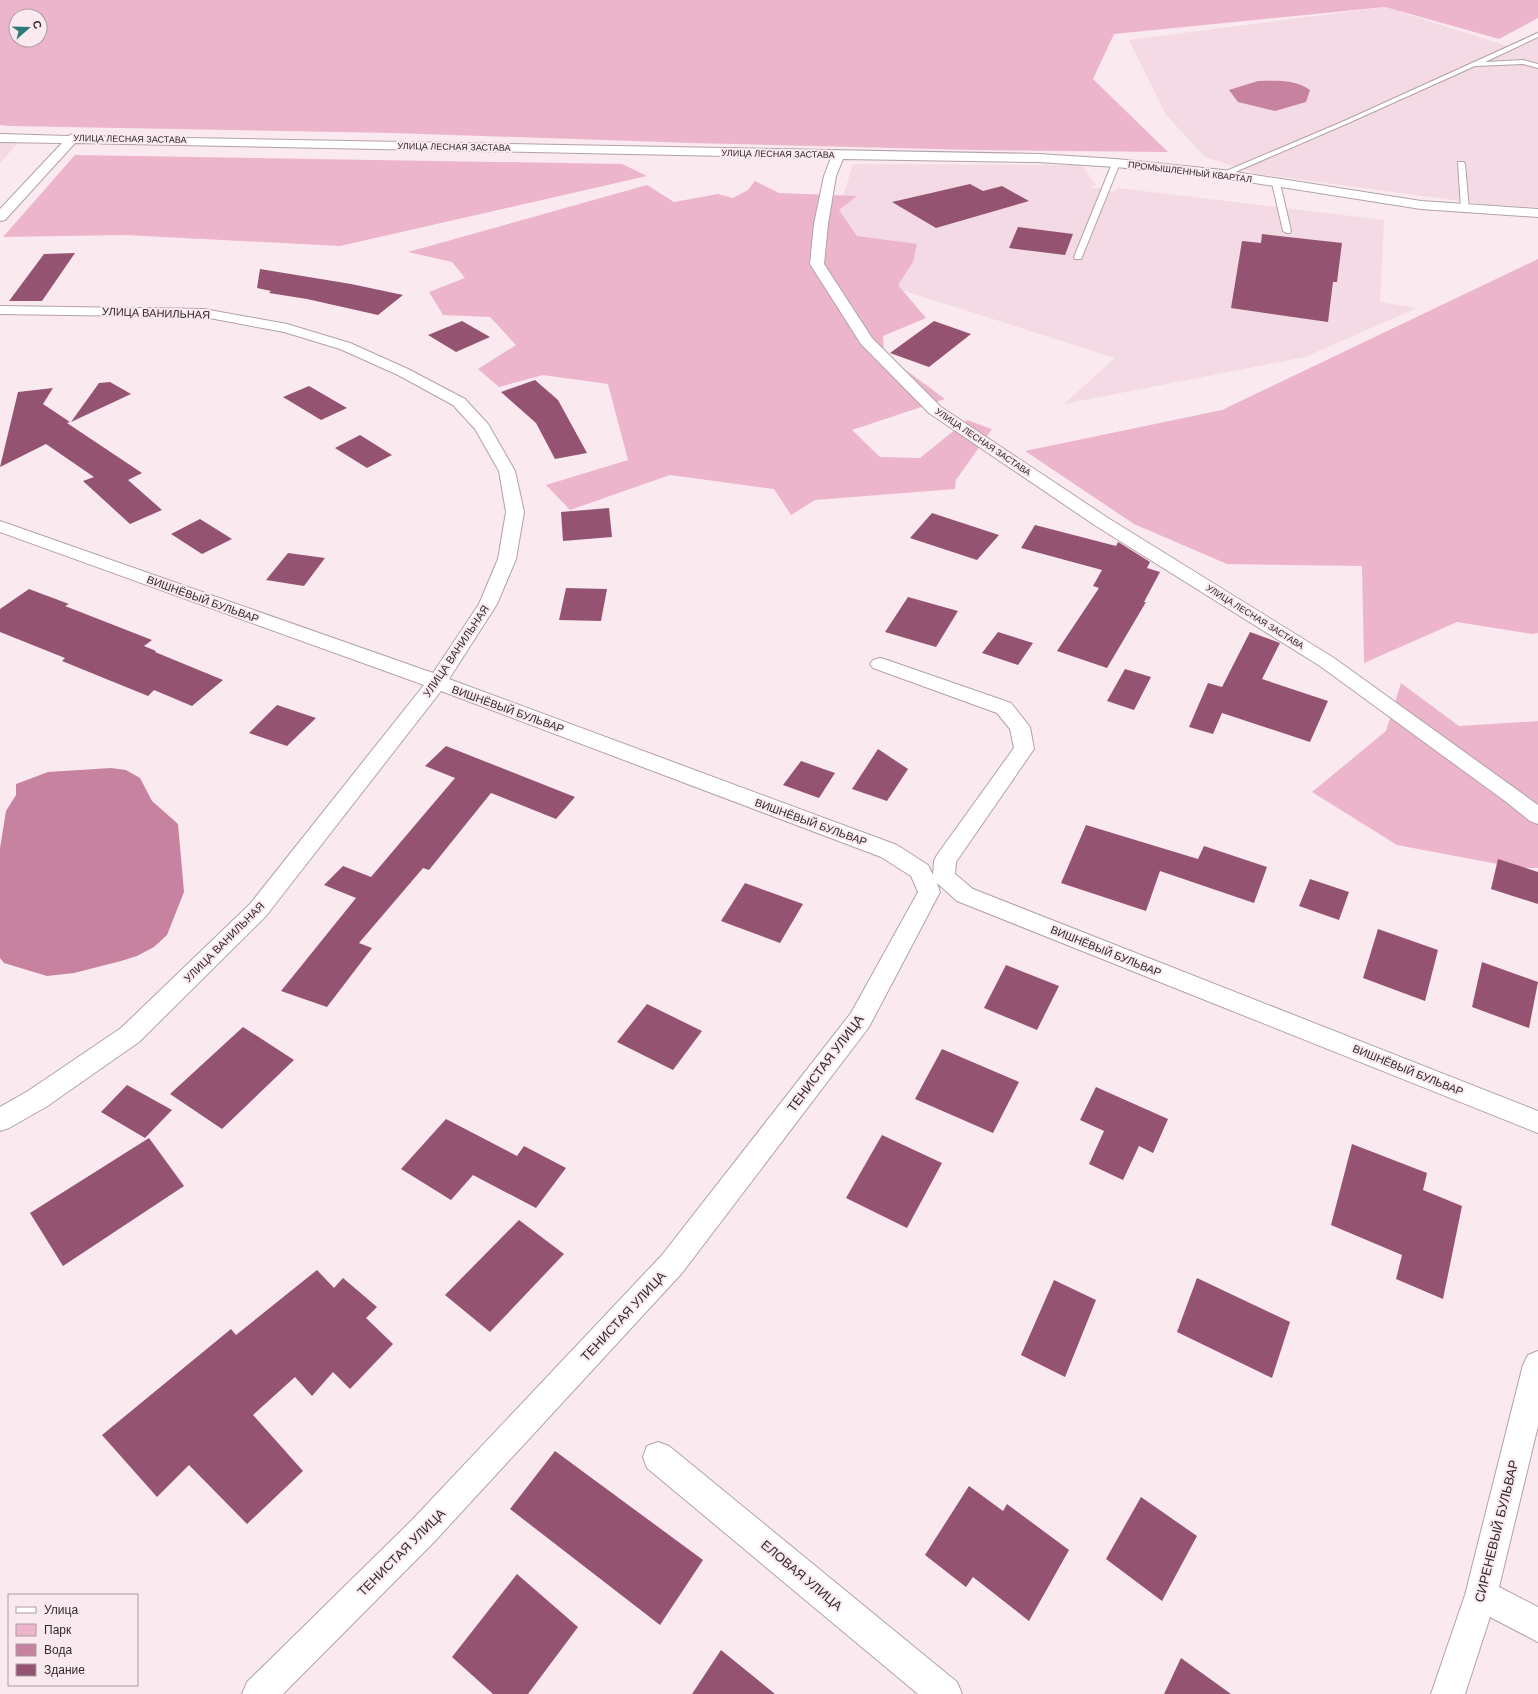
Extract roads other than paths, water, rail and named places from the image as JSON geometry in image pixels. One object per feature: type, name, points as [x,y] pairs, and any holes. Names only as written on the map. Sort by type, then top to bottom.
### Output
[{"type":"street","name":"УЛИЦА ЛЕСНАЯ ЗАСТАВА","points":[[3,139],[73,138],[839,155],[829,182],[821,224],[817,264],[866,341],[935,410],[1102,522],[1327,662],[1513,796],[1538,816]]},
{"type":"street","points":[[0,216],[73,138]]},
{"type":"street","name":"ПРОМЫШЛЕННЫЙ КВАРТАЛ","points":[[839,155],[1038,158],[1116,162],[1223,174],[1421,205],[1538,213]]},
{"type":"street","name":"УЛИЦА ВАНИЛЬНАЯ","points":[[0,310],[204,313],[287,328],[345,346],[403,372],[459,402],[482,427],[507,471],[515,512],[507,559],[488,604],[436,682],[258,910],[130,1034],[37,1099],[0,1120]]},
{"type":"street","name":"ВИШНЁВЫЙ БУЛЬВАР","points":[[0,526],[436,682],[889,851],[920,871],[930,892]]},
{"type":"street","name":"ВИШНЁВЫЙ БУЛЬВАР","points":[[880,664],[1004,708],[1020,727],[1024,748],[945,860],[944,877],[964,895],[1538,1122]]},
{"type":"street","name":"ТЕНИСТАЯ УЛИЦА","points":[[259,1694],[423,1531],[672,1264],[860,1020],[930,892]]},
{"type":"street","name":"СИРЕНЕВЫЙ БУЛЬВАР","points":[[1448,1694],[1481,1595],[1538,1366]]},
{"type":"street","name":"ЕЛОВАЯ УЛИЦА","points":[[658,1457],[945,1694]]},
{"type":"street","points":[[1481,1595],[1538,1625]]},
{"type":"lane","points":[[1223,174],[1344,123],[1538,35]]},
{"type":"lane","points":[[1474,64],[1523,62],[1538,66]]},
{"type":"lane","points":[[1078,257],[1116,162]]},
{"type":"lane","points":[[1461,164],[1465,209]]},
{"type":"lane","points":[[1276,183],[1287,231]]},
{"type":"water","points":[[1258,81],[1291,82],[1304,86],[1310,90],[1306,102],[1275,111],[1238,102],[1229,90]]},
{"type":"water","points":[[111,768],[126,770],[140,778],[152,801],[178,824],[184,892],[167,935],[154,947],[137,956],[74,973],[47,976],[4,963],[0,958],[0,848],[6,811],[16,795],[16,784],[48,772]]}]
